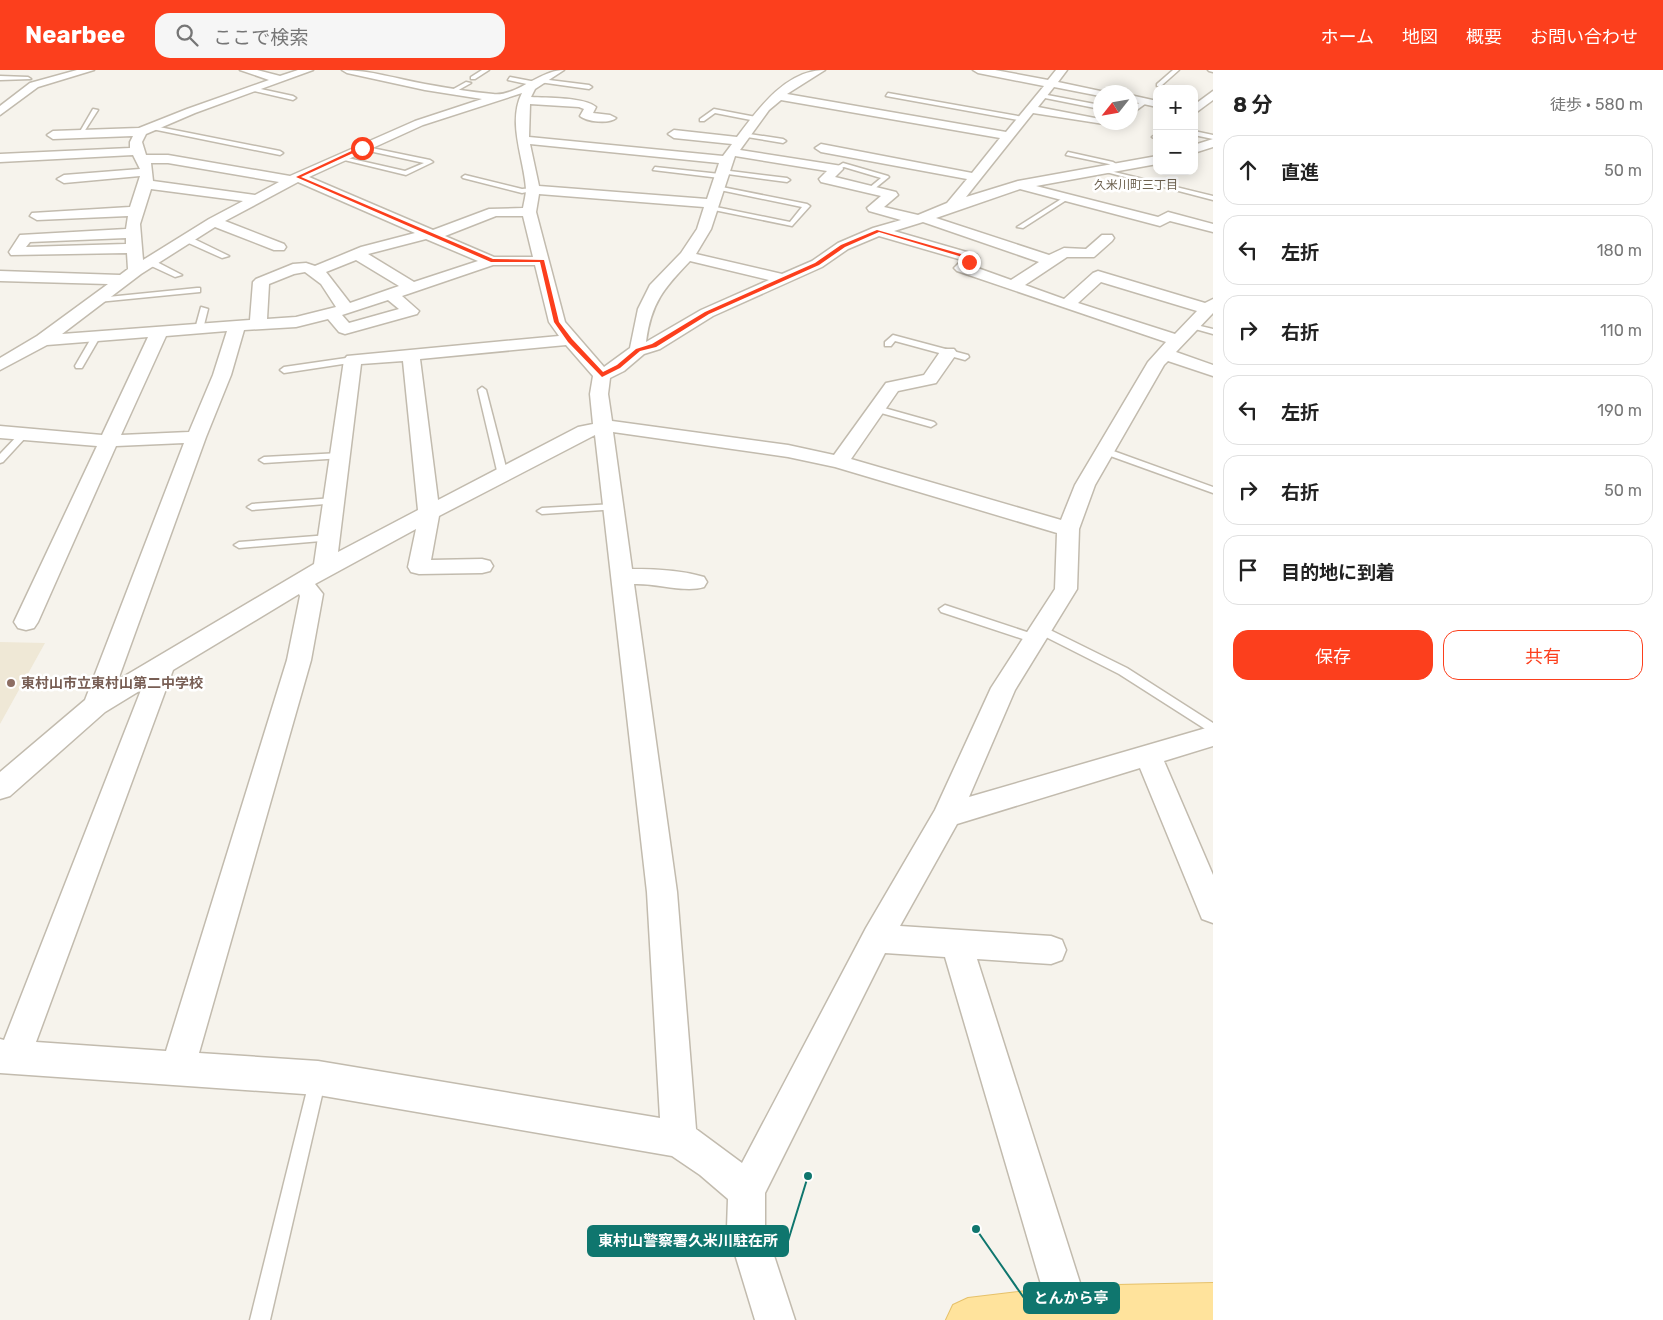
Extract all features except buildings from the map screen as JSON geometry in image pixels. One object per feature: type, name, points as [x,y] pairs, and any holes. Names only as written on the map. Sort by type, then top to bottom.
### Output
[{"type":"main road","points":[[968,1320],[1068,1308],[1213,1305]]},
{"type":"street","points":[[0,112],[21,96],[28,78],[89,70]]},
{"type":"street","points":[[245,70],[281,80]]},
{"type":"street","points":[[53,136],[145,130],[307,70]]},
{"type":"street","points":[[346,70],[425,88],[496,98]]},
{"type":"street","points":[[5,360],[43,340],[130,276],[186,239],[295,179],[418,123],[536,84],[559,70]]},
{"type":"street","points":[[638,350],[638,340],[646,309],[658,285],[687,256],[704,229],[728,160],[756,119],[778,96],[794,83],[820,70]]},
{"type":"street","points":[[978,70],[1042,95],[1093,118]]},
{"type":"street","points":[[536,84],[524,100],[523,140],[533,190],[530,212],[557,322],[570,340],[602,375]]},
{"type":"street","points":[[952,206],[1042,95],[1093,93]]},
{"type":"street","points":[[1198,112],[1213,94]]},
{"type":"street","points":[[0,95],[21,96]]},
{"type":"street","points":[[778,96],[1008,136]]},
{"type":"street","points":[[524,100],[580,104],[590,108],[586,116],[610,118]]},
{"type":"street","points":[[1138,100],[1151,102]]},
{"type":"street","points":[[130,276],[134,248],[133,222],[146,178],[136,142],[145,130]]},
{"type":"street","points":[[674,134],[728,160]]},
{"type":"street","points":[[523,140],[837,169]]},
{"type":"street","points":[[821,148],[975,177]]},
{"type":"street","points":[[0,158],[140,155],[295,179],[492,261]]},
{"type":"street","points":[[602,375],[618,367],[638,350],[654,345],[707,313],[817,264],[843,246],[878,231],[920,219],[952,206],[1018,185],[1153,161]]},
{"type":"street","points":[[837,169],[826,179],[891,195],[874,208],[920,219],[1050,261]]},
{"type":"street","points":[[64,179],[146,178],[256,200]]},
{"type":"street","points":[[1018,185],[1160,222],[1168,216],[1213,228]]},
{"type":"street","points":[[533,190],[712,206]]},
{"type":"street","points":[[44,202],[34,221],[137,211]]},
{"type":"street","points":[[315,271],[357,254],[429,235],[494,212],[530,212]]},
{"type":"street","points":[[214,222],[279,247]]},
{"type":"street","points":[[878,231],[972,258],[962,268],[1067,305],[1176,340]]},
{"type":"street","points":[[133,233],[24,238],[16,252],[134,248]]},
{"type":"street","points":[[1013,286],[1064,252],[1090,254],[1106,238]]},
{"type":"street","points":[[357,254],[413,288]]},
{"type":"street","points":[[687,256],[785,278]]},
{"type":"street","points":[[43,340],[296,322],[391,295],[492,261],[542,261]]},
{"type":"street","points":[[258,324],[261,282],[300,267],[315,271],[328,282],[345,329],[411,310],[391,295]]},
{"type":"street","points":[[0,276],[130,276]]},
{"type":"street","points":[[1067,305],[1098,276],[1210,306]]},
{"type":"street","points":[[775,1320],[746,1228],[747,1191],[877,938],[947,815],[1003,688],[1066,590],[1068,529],[1085,485],[1157,362],[1210,306]]},
{"type":"street","points":[[96,704],[196,437],[222,375],[237,326]]},
{"type":"street","points":[[26,622],[159,332]]},
{"type":"street","points":[[325,568],[353,360],[570,340]]},
{"type":"street","points":[[411,354],[429,514],[419,566],[482,566]]},
{"type":"street","points":[[839,462],[892,387],[930,379],[956,354]]},
{"type":"street","points":[[1164,354],[1213,371]]},
{"type":"street","points":[[602,375],[599,394],[624,577],[662,892],[679,1139]]},
{"type":"street","points":[[0,788],[96,704],[301,584],[325,568],[585,431],[614,426],[788,451],[839,462],[1068,529]]},
{"type":"street","points":[[0,432],[109,442],[196,437]]},
{"type":"street","points":[[624,577],[653,576],[696,582]]},
{"type":"street","points":[[178,1067],[299,660],[312,594],[301,584]]},
{"type":"street","points":[[163,665],[7,1056],[318,1078],[679,1139],[713,1162],[747,1191]]},
{"type":"street","points":[[947,815],[1213,736]]},
{"type":"street","points":[[1148,754],[1213,910]]},
{"type":"street","points":[[877,938],[1051,950]]},
{"type":"street","points":[[957,945],[1068,1308]]},
{"type":"lane","points":[[473,78],[486,70]]},
{"type":"lane","points":[[1158,85],[1176,70]]},
{"type":"lane","points":[[0,78],[28,78]]},
{"type":"lane","points":[[510,79],[536,84],[589,86]]},
{"type":"lane","points":[[453,91],[468,83]]},
{"type":"lane","points":[[256,90],[293,98]]},
{"type":"lane","points":[[888,95],[1042,95],[1093,106]]},
{"type":"lane","points":[[1138,108],[1151,102]]},
{"type":"lane","points":[[80,134],[95,110]]},
{"type":"lane","points":[[702,120],[714,111],[756,119]]},
{"type":"lane","points":[[145,130],[280,153]]},
{"type":"lane","points":[[1198,134],[1213,138]]},
{"type":"lane","points":[[655,169],[728,160],[783,141]]},
{"type":"lane","points":[[339,158],[406,173],[430,162],[362,148]]},
{"type":"lane","points":[[1068,154],[1111,163],[1111,168],[1213,198]]},
{"type":"lane","points":[[728,160],[787,180]]},
{"type":"lane","points":[[712,206],[792,224],[807,206],[728,160]]},
{"type":"lane","points":[[837,169],[843,165],[886,177],[871,189]]},
{"type":"lane","points":[[465,177],[522,191],[533,190]]},
{"type":"lane","points":[[1020,227],[1066,198]]},
{"type":"lane","points":[[186,239],[225,256]]},
{"type":"lane","points":[[150,262],[178,275]]},
{"type":"lane","points":[[98,300],[168,289],[197,290]]},
{"type":"lane","points":[[199,329],[204,309]]},
{"type":"lane","points":[[1191,325],[1213,332]]},
{"type":"lane","points":[[79,366],[96,337]]},
{"type":"lane","points":[[893,338],[956,354]]},
{"type":"lane","points":[[284,370],[353,360]]},
{"type":"lane","points":[[482,390],[503,475]]},
{"type":"lane","points":[[877,409],[931,424]]},
{"type":"lane","points":[[0,460],[22,435]]},
{"type":"lane","points":[[1105,451],[1213,490]]},
{"type":"lane","points":[[264,460],[340,456]]},
{"type":"lane","points":[[252,507],[334,501]]},
{"type":"lane","points":[[542,511],[614,507]]},
{"type":"lane","points":[[239,544],[329,538]]},
{"type":"lane","points":[[945,609],[1038,634],[1123,672],[1213,729]]},
{"type":"lane","points":[[260,1320],[318,1078]]},
{"type":"shaded area","name":"東村山市立東村山第二中学校","points":[[0,642],[45,643],[0,724]]},
{"type":"place","name":"東村山市立東村山第二中学校","points":[[11,683]]},
{"type":"place","name":"東村山警察署久米川駐在所","points":[[808,1176]]},
{"type":"place","name":"とんから亭","points":[[976,1229]]},
{"type":"district","name":"久米川町三丁目","points":[[1136,185]]},
{"type":"route","points":[[362,148],[298,177],[492,261],[542,261],[557,322],[570,340],[602,375],[618,367],[638,350],[654,345],[707,313],[817,264],[843,246],[878,231],[972,258],[969,262]]}]
